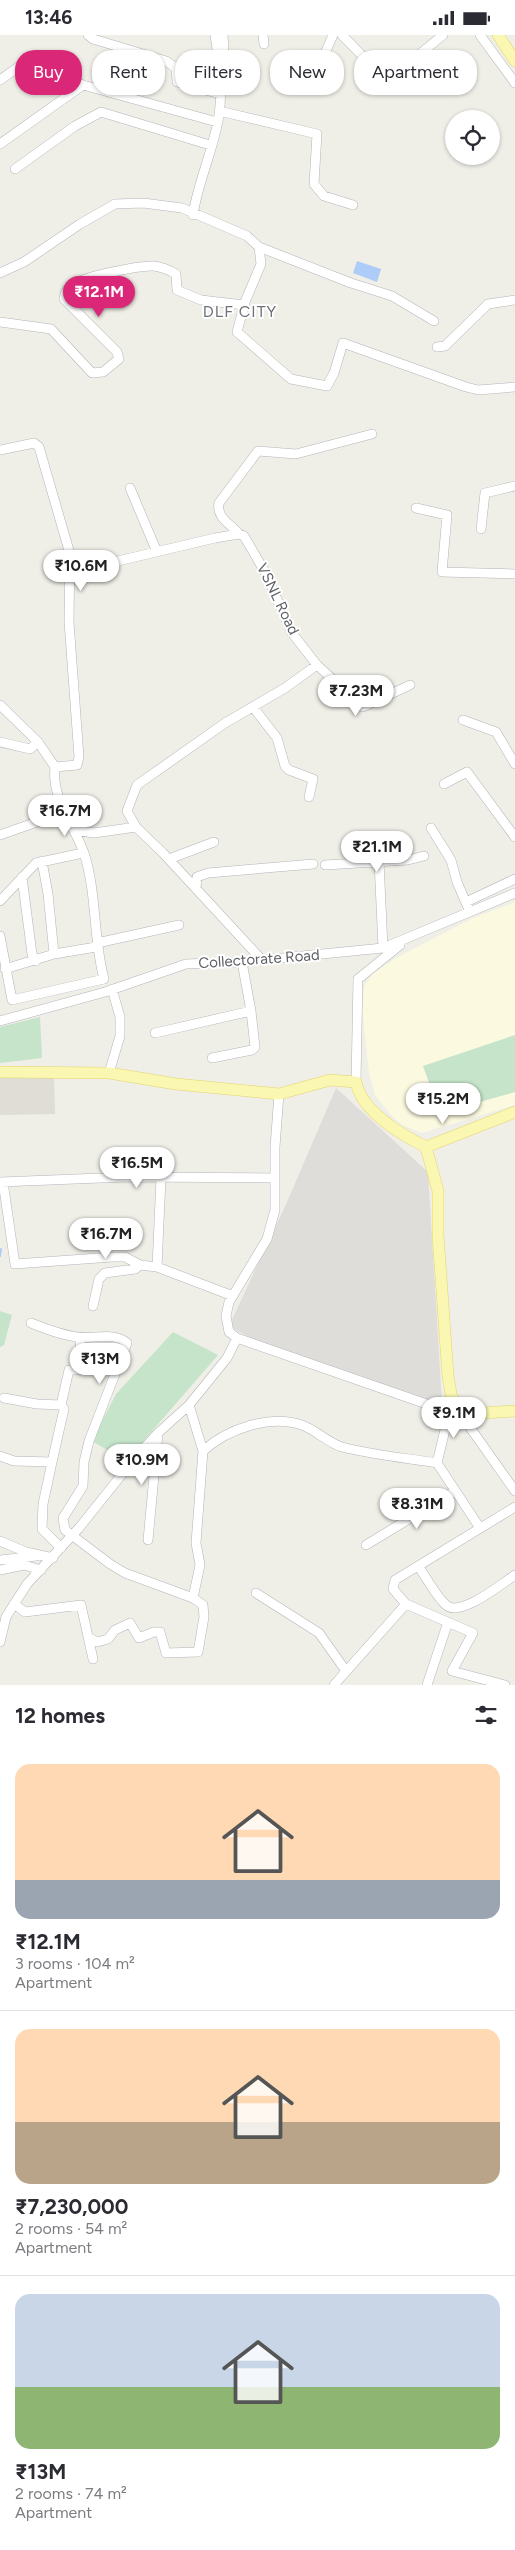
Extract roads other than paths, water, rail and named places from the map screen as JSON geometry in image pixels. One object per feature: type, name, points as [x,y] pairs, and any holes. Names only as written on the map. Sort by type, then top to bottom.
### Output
[{"type":"main road","points":[[498,35],[515,61]]},
{"type":"main road","points":[[0,1072],[109,1073],[176,1084],[279,1094],[330,1080],[356,1082],[358,1090],[376,1115],[400,1133],[426,1147],[438,1191],[438,1235],[448,1376],[454,1409],[469,1414],[515,1411]]},
{"type":"main road","points":[[426,1147],[471,1127],[515,1112]]},
{"type":"street","points":[[88,35],[93,39],[166,61],[175,67]]},
{"type":"street","points":[[216,35],[218,50]]},
{"type":"street","points":[[223,35],[224,48]]},
{"type":"street","points":[[326,50],[333,35]]},
{"type":"street","points":[[342,35],[387,81],[443,35]]},
{"type":"street","points":[[480,35],[515,83]]},
{"type":"street","points":[[0,80],[21,65],[58,75],[83,85],[217,122]]},
{"type":"street","points":[[0,144],[83,85]]},
{"type":"street","points":[[192,215],[196,193],[217,122],[220,95]]},
{"type":"street","points":[[219,111],[317,134],[314,184],[324,196],[353,205]]},
{"type":"street","points":[[15,169],[75,126],[100,112],[210,145]]},
{"type":"street","points":[[0,273],[24,263],[80,224],[115,205],[143,203],[182,208],[192,215],[240,233],[260,247],[351,283],[392,296],[434,321]]},
{"type":"street","points":[[260,247],[261,264],[244,305],[238,335],[291,379],[327,386],[334,373],[343,343],[466,387],[478,390],[515,387]]},
{"type":"street","points":[[0,322],[51,329],[92,373],[103,372],[119,359],[117,352],[64,299],[65,293],[71,285],[83,279],[133,267],[153,266],[176,274],[178,290],[193,297],[201,300],[244,305]]},
{"type":"street","points":[[437,347],[445,346],[488,304],[515,300]]},
{"type":"street","name":"VSNL Road","points":[[372,433],[296,454],[258,451],[218,503],[219,513],[239,535],[249,541],[292,633],[317,665],[363,707],[410,685]]},
{"type":"street","points":[[0,451],[34,443],[39,447],[68,546],[71,569],[69,577],[69,622],[80,757],[78,765],[55,767]]},
{"type":"street","points":[[481,529],[485,493],[515,486]]},
{"type":"street","points":[[130,488],[157,551]]},
{"type":"street","points":[[416,508],[447,515],[442,572],[515,573]]},
{"type":"street","points":[[71,569],[83,569],[157,551],[239,535]]},
{"type":"street","points":[[262,960],[170,859],[136,827],[127,811],[137,785],[225,723],[285,688],[317,665]]},
{"type":"street","points":[[0,705],[38,742],[55,767],[54,777],[65,812],[84,853],[97,945],[104,979],[15,1001],[10,998],[0,936]]},
{"type":"street","points":[[254,707],[277,738],[285,766],[289,770],[313,779],[309,797]]},
{"type":"street","points":[[463,720],[496,731],[515,764]]},
{"type":"street","points":[[0,742],[30,749],[38,742]]},
{"type":"street","points":[[444,784],[467,772],[515,837]]},
{"type":"street","points":[[0,835],[65,812]]},
{"type":"street","points":[[75,831],[94,833],[136,827]]},
{"type":"street","points":[[430,828],[451,860],[457,882],[470,913]]},
{"type":"street","points":[[170,859],[214,842]]},
{"type":"street","points":[[0,901],[36,863],[84,853]]},
{"type":"street","points":[[325,865],[416,859],[424,856]]},
{"type":"street","points":[[42,861],[48,893],[54,955]]},
{"type":"street","points":[[379,861],[383,948]]},
{"type":"street","points":[[196,889],[197,877],[208,873],[313,864]]},
{"type":"street","points":[[22,877],[32,953],[36,961]]},
{"type":"street","points":[[466,902],[515,879]]},
{"type":"street","name":"Collectorate Road","points":[[0,1021],[112,989],[186,964],[242,962],[383,948],[515,893]]},
{"type":"street","points":[[5,969],[54,955],[179,925]]},
{"type":"street","points":[[356,1082],[358,979],[406,940]]},
{"type":"street","points":[[212,1058],[252,1050],[255,1047],[242,962]]},
{"type":"street","points":[[109,1073],[120,1035],[120,1017],[112,989]]},
{"type":"street","points":[[155,1033],[251,1011]]},
{"type":"street","points":[[279,1094],[275,1210],[267,1239],[233,1296],[226,1316],[230,1332],[237,1338],[438,1408],[454,1409],[515,1491]]},
{"type":"street","points":[[233,1296],[157,1267],[140,1265],[125,1257],[15,1263],[2,1182],[161,1178],[275,1178]]},
{"type":"street","points":[[157,1267],[161,1178]]},
{"type":"street","points":[[93,1306],[99,1279],[105,1273],[135,1269],[140,1265]]},
{"type":"street","points":[[31,1323],[65,1335],[80,1338],[118,1337],[127,1343],[89,1441],[84,1462],[83,1486],[63,1518],[65,1529],[110,1564],[126,1573],[193,1598],[203,1605],[204,1617],[198,1652],[166,1653],[160,1632],[154,1632],[139,1638],[130,1623],[115,1630],[108,1639],[97,1642],[88,1637]]},
{"type":"street","points":[[62,1548],[42,1529],[42,1504],[63,1417],[64,1409],[61,1405],[69,1370],[81,1370],[80,1338]]},
{"type":"street","points":[[0,1642],[6,1617],[27,1584],[62,1548],[135,1458],[158,1433],[189,1405],[228,1358],[237,1338]]},
{"type":"street","points":[[4,1398],[37,1404],[61,1405]]},
{"type":"street","points":[[189,1405],[203,1451],[196,1543],[200,1565],[193,1598]]},
{"type":"street","points":[[437,1463],[454,1409]]},
{"type":"street","points":[[203,1451],[218,1438],[240,1428],[270,1422],[302,1425],[341,1447],[437,1463],[480,1528]]},
{"type":"street","points":[[148,1540],[158,1433]]},
{"type":"street","points":[[0,1456],[14,1461],[52,1462]]},
{"type":"street","points":[[366,1545],[455,1491]]},
{"type":"street","points":[[505,1685],[452,1671],[473,1633],[406,1604],[393,1589],[393,1583],[515,1507]]},
{"type":"street","points":[[0,1541],[53,1558]]},
{"type":"street","points":[[0,1559],[42,1556]]},
{"type":"street","points":[[0,1570],[24,1565],[41,1570]]},
{"type":"street","points":[[418,1566],[446,1605],[455,1609],[465,1607],[515,1575]]},
{"type":"street","points":[[256,1593],[319,1633],[346,1671]]},
{"type":"street","points":[[14,1604],[25,1612],[81,1605],[93,1659]]},
{"type":"street","points":[[334,1685],[406,1604]]},
{"type":"street","points":[[427,1685],[448,1622]]},
{"type":"water","points":[[357,261],[381,269],[377,282],[353,273]]},
{"type":"waterway","points":[[0,1256],[1,1249]]},
{"type":"district","name":"DLF CITY","points":[[240,311]]}]
